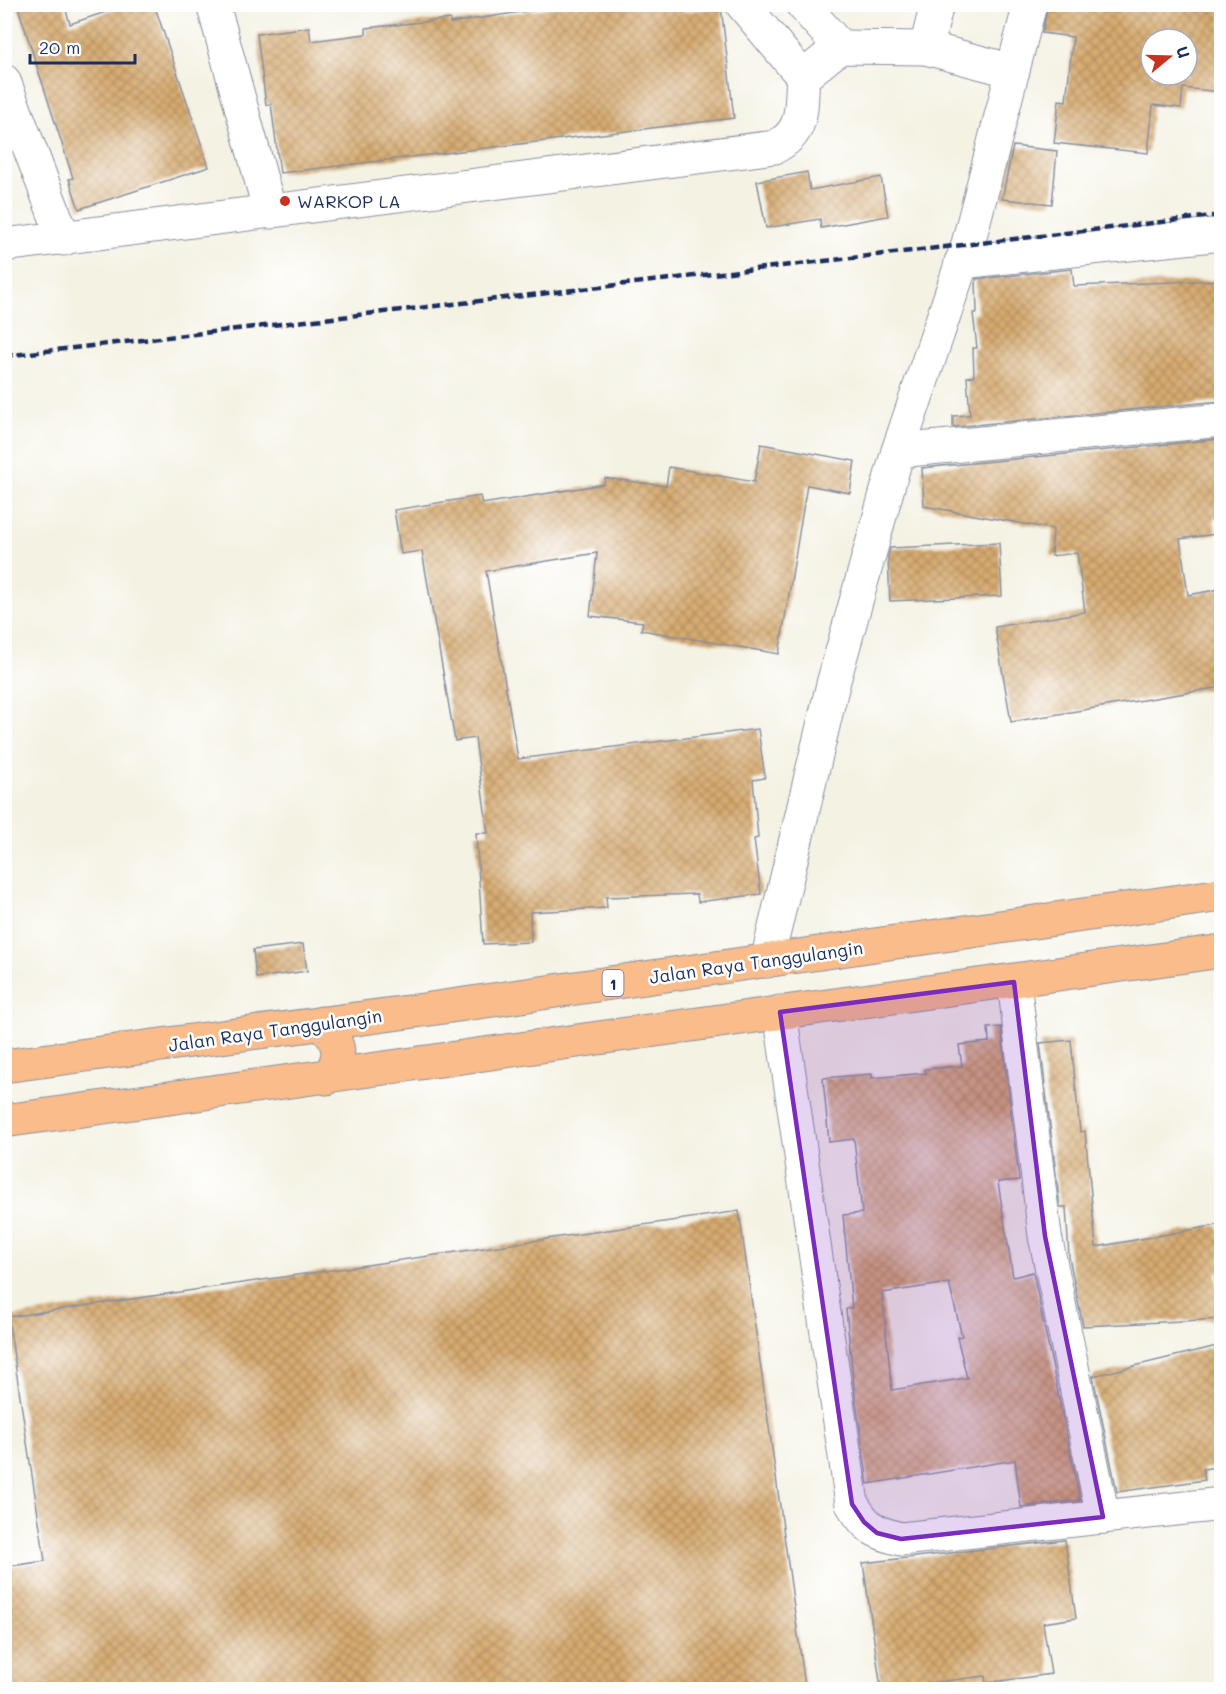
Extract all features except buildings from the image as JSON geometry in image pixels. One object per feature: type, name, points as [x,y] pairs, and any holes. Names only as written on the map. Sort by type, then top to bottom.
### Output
[{"type":"highway","name":"Jalan Raya Tanggulangin","points":[[4,1066],[423,1010],[1221,895]]},
{"type":"highway","points":[[4,1121],[327,1078],[1221,951]]},
{"type":"highway","points":[[423,1010],[416,1031],[417,1040],[429,1063]]},
{"type":"highway","points":[[322,1023],[337,1041],[339,1048],[339,1057],[327,1078]]},
{"type":"street","points":[[742,4],[803,77]]},
{"type":"street","points":[[802,4],[840,47]]},
{"type":"street","points":[[926,48],[937,4]]},
{"type":"street","points":[[767,961],[833,684],[898,451],[961,262],[1030,4]]},
{"type":"street","points":[[221,6],[270,212]]},
{"type":"street","points":[[4,245],[776,147],[789,140],[798,128],[803,77],[840,47],[926,48],[1013,71]]},
{"type":"street","points":[[4,81],[64,239]]},
{"type":"street","points":[[961,262],[1221,234]]},
{"type":"street","points":[[898,451],[1221,420]]},
{"type":"street","points":[[1014,982],[1045,1236],[1103,1517]]},
{"type":"street","points":[[780,1012],[852,1504],[864,1522],[877,1533],[901,1539],[1221,1504]]},
{"type":"highlighted area","points":[[1014,982],[1045,1236],[1103,1517],[901,1539],[877,1533],[864,1522],[852,1504],[780,1012]]},
{"type":"railway","points":[[4,356],[1222,215]]},
{"type":"place","name":"WARKOP LA","points":[[285,201]]}]
